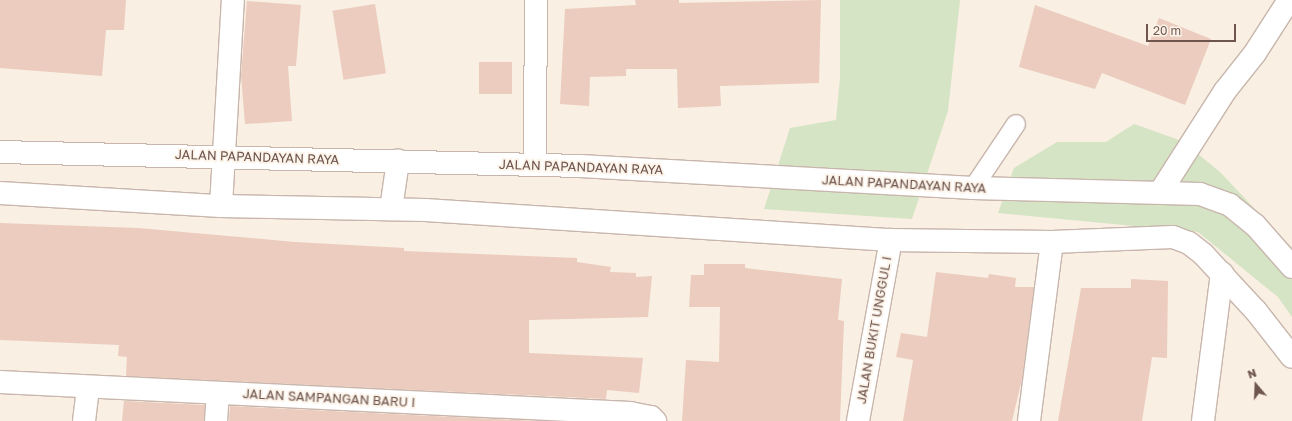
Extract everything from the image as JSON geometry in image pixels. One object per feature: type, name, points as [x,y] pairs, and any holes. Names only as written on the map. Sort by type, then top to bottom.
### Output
[{"type":"main road","points":[[221,206],[233,0]]},
{"type":"main road","points":[[535,165],[536,0]]},
{"type":"main road","points":[[1161,191],[1224,91],[1255,53],[1289,0]]},
{"type":"main road","name":"JALAN PAPANDAYAN RAYA","points":[[0,152],[223,156],[535,165],[974,188],[1161,191],[1200,194],[1230,205],[1255,225],[1292,267]]},
{"type":"main road","points":[[391,209],[398,161]]},
{"type":"main road","points":[[0,193],[221,206],[391,209],[891,240],[1052,242],[1139,240],[1173,237],[1189,244],[1222,273],[1256,311],[1292,357]]},
{"type":"main road","name":"JALAN BUKIT UNGGUL I","points":[[858,421],[891,240]]},
{"type":"main road","points":[[1029,421],[1052,242]]},
{"type":"main road","points":[[1203,421],[1222,273]]},
{"type":"main road","name":"JALAN SAMPANGAN BARU I","points":[[0,382],[630,413],[650,417],[655,421]]},
{"type":"main road","points":[[84,421],[88,386]]},
{"type":"main road","points":[[216,421],[218,393]]},
{"type":"lane","points":[[974,188],[1016,124]]},
{"type":"green space","points":[[840,0],[960,0],[948,111],[912,219],[764,209],[790,128],[836,120],[840,78]]},
{"type":"green space","points":[[1134,124],[1182,141],[1220,172],[1292,248],[1292,317],[1278,297],[1198,232],[998,213],[1014,168],[1057,142],[1106,142]]},
{"type":"building","points":[[0,0],[126,0],[124,30],[106,30],[102,76],[0,68]]},
{"type":"building","points":[[635,0],[679,0],[679,3],[821,0],[819,83],[720,86],[721,106],[678,108],[677,69],[626,69],[626,76],[590,77],[589,106],[560,104],[565,9],[636,5]]},
{"type":"building","points":[[247,1],[301,5],[296,66],[288,66],[292,121],[245,124],[241,75]]},
{"type":"building","points":[[375,4],[386,73],[343,80],[333,11]]},
{"type":"building","points":[[1035,5],[1148,46],[1159,18],[1211,39],[1185,105],[1102,73],[1095,89],[1019,67]]},
{"type":"building","points":[[479,62],[512,62],[512,94],[479,94]]},
{"type":"building","points":[[0,223],[138,228],[295,242],[404,248],[404,251],[577,258],[577,262],[611,267],[610,272],[636,273],[636,277],[652,276],[648,317],[529,320],[529,353],[643,358],[639,393],[607,390],[606,399],[126,376],[127,357],[118,356],[119,345],[0,340]]},
{"type":"building","points":[[704,264],[745,264],[745,268],[842,279],[838,320],[844,321],[840,421],[682,421],[686,360],[719,362],[720,307],[689,307],[691,275],[704,275]]},
{"type":"building","points":[[936,272],[988,278],[989,274],[1016,278],[1015,287],[1034,287],[1022,379],[1012,421],[903,421],[913,360],[896,357],[901,333],[927,337]]},
{"type":"building","points":[[1131,279],[1168,281],[1167,358],[1152,357],[1142,421],[1058,421],[1081,288],[1131,288]]},
{"type":"building","points":[[124,401],[205,405],[204,421],[122,421]]},
{"type":"building","points":[[230,406],[538,421],[229,421]]}]
